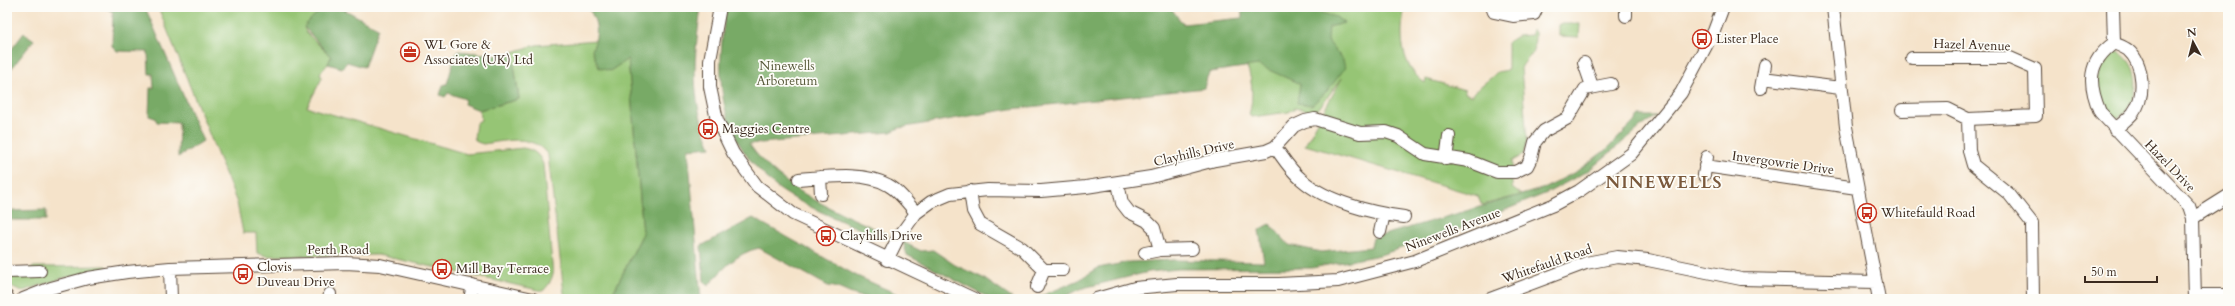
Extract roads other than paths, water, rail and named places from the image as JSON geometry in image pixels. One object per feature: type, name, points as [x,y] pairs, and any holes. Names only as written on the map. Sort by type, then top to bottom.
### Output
[{"type":"street","points":[[720,7],[710,60],[710,87],[717,120],[733,153],[757,186],[793,214],[887,260],[974,299]]},
{"type":"street","points":[[1492,7],[1494,12],[1513,16],[1534,14],[1537,7]]},
{"type":"street","name":"Ninewells Avenue","points":[[1096,299],[1135,288],[1177,284],[1279,284],[1338,281],[1415,261],[1553,205],[1579,191],[1630,154],[1681,93],[1714,31],[1723,7]]},
{"type":"street","name":"Invergowrie Drive","points":[[1833,7],[1840,88],[1857,188],[1879,299]]},
{"type":"street","points":[[2113,7],[2114,43],[2128,50],[2137,64],[2142,80],[2140,97],[2134,112],[2115,130]]},
{"type":"street","name":"Hazel Drive","points":[[2114,43],[2102,52],[2094,66],[2091,81],[2093,96],[2100,112],[2115,130],[2189,206],[2193,218],[2195,297]]},
{"type":"street","name":"Hazel Avenue","points":[[1902,110],[1948,110],[1968,119],[2036,116],[2035,69],[2010,58],[1912,58]]},
{"type":"street","points":[[1584,63],[1592,86],[1611,84]]},
{"type":"street","points":[[1765,65],[1762,83],[1840,88]]},
{"type":"street","name":"Clayhills Drive","points":[[887,260],[898,238],[916,213],[931,202],[950,194],[970,191],[1041,191],[1118,183],[1151,177],[1215,160],[1255,155],[1275,147],[1294,126],[1305,121],[1315,119],[1360,133],[1386,132],[1398,136],[1425,154],[1446,159],[1469,161],[1497,172],[1515,172],[1527,166],[1531,158],[1535,142],[1544,131],[1568,118],[1585,89],[1592,86]]},
{"type":"street","points":[[1968,119],[1969,151],[1973,165],[2009,194],[2032,223],[2032,299]]},
{"type":"street","points":[[1446,159],[1450,136]]},
{"type":"street","points":[[1275,147],[1295,173],[1315,188],[1361,209],[1404,217]]},
{"type":"street","name":"Invergowrie Drive","points":[[1705,166],[1857,188]]},
{"type":"street","points":[[820,177],[821,194]]},
{"type":"street","points":[[800,179],[820,177],[859,177],[875,180],[888,185],[900,194],[916,213]]},
{"type":"street","points":[[1118,183],[1122,203],[1129,212],[1147,221],[1154,228],[1160,250]]},
{"type":"street","points":[[970,191],[974,211],[980,224],[1022,248],[1044,270],[1064,270]]},
{"type":"street","points":[[2193,218],[2228,196]]},
{"type":"street","points":[[1380,232],[1384,214]]},
{"type":"street","points":[[1146,253],[1160,250],[1192,249]]},
{"type":"street","name":"Whitefauld Road","points":[[1490,299],[1586,263],[1617,256],[1648,260],[1741,279],[1876,282]]},
{"type":"street","name":"Perth Road","points":[[23,299],[51,288],[88,278],[127,272],[170,268],[346,263],[380,265],[534,299]]},
{"type":"street","points":[[170,268],[171,299]]},
{"type":"street","points":[[1037,287],[1044,270]]},
{"type":"street","points":[[7,272],[40,271]]},
{"type":"street","points":[[470,299],[473,285]]},
{"type":"street","points":[[2195,297],[2228,295]]},
{"type":"place","name":"Lister Place","points":[[1702,39]]},
{"type":"place","name":"WL Gore & Associates (UK) Ltd","points":[[410,52]]},
{"type":"place","name":"Maggies Centre","points":[[708,129]]},
{"type":"place","name":"Whitefauld Road","points":[[1867,213]]},
{"type":"place","name":"Clayhills Drive","points":[[826,236]]},
{"type":"place","name":"Mill Bay Terrace","points":[[442,269]]},
{"type":"place","name":"Clovis Duveau Drive","points":[[243,274]]},
{"type":"district","name":"NINEWELLS","points":[[1664,182]]},
{"type":"park label","name":"Ninewells Arboretum","points":[[787,74]]}]
